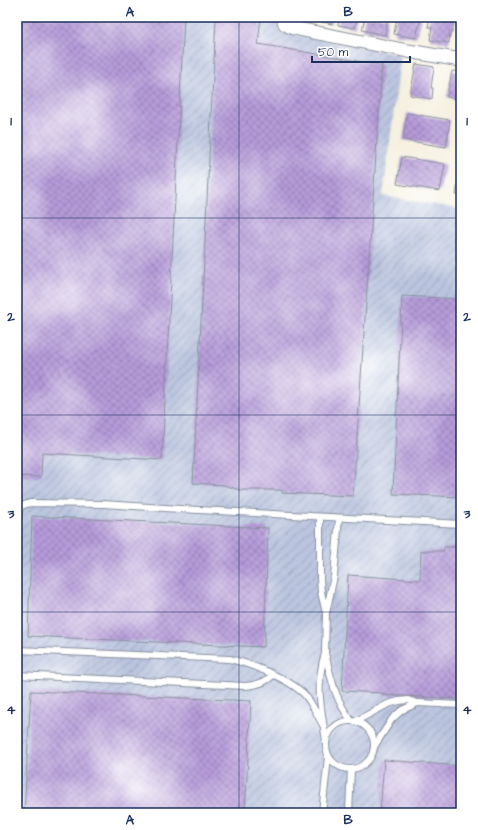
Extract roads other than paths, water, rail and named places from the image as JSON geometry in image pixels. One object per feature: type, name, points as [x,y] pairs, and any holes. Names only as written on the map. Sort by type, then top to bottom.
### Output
[{"type":"street","points":[[283,17],[288,26],[296,29],[461,60]]},
{"type":"lane","points":[[17,560],[20,510],[21,506],[30,503],[103,504],[461,524]]},
{"type":"lane","points":[[320,517],[320,578],[321,592],[326,613]]},
{"type":"lane","points":[[322,813],[328,757],[319,692],[319,679],[325,653],[326,613],[335,569],[339,518]]},
{"type":"lane","points":[[17,650],[230,659],[244,662],[273,675],[303,693],[323,725]]},
{"type":"lane","points":[[325,653],[333,686],[338,699],[354,721]]},
{"type":"lane","points":[[17,675],[246,686],[264,682],[273,675]]},
{"type":"lane","points":[[354,721],[394,701],[408,700],[418,703],[461,705]]},
{"type":"lane","points":[[374,748],[392,719],[402,710],[418,703]]},
{"type":"lane","points":[[326,741],[329,733],[334,727],[344,721],[354,721],[365,726],[373,737],[374,748],[372,757],[367,763],[360,767],[351,769],[338,766],[328,757]]},
{"type":"lane","points":[[349,813],[351,769]]}]
